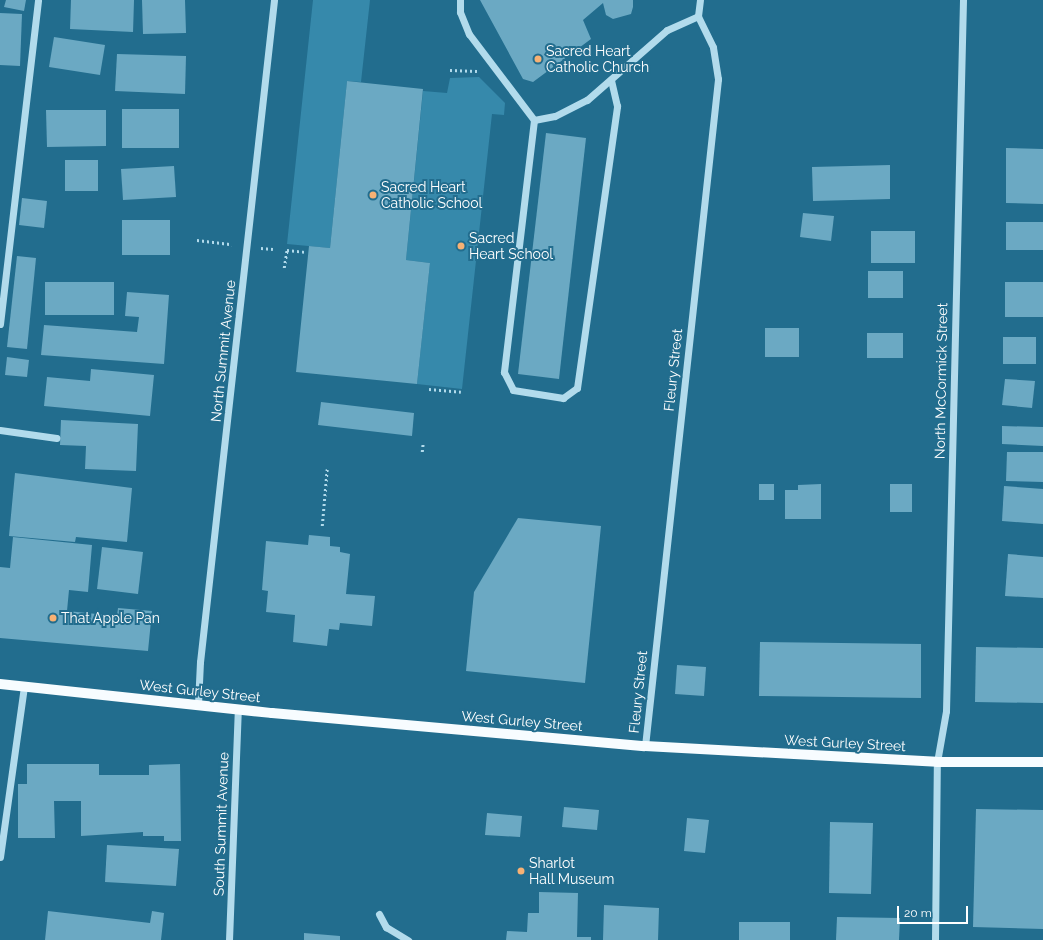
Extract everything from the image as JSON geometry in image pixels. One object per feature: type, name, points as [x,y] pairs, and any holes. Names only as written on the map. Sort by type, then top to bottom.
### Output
[{"type":"main road","name":"West Gurley Street","points":[[0,684],[238,709],[645,746],[937,762],[1043,762]]},
{"type":"street","points":[[0,324],[38,0]]},
{"type":"street","name":"North Summit Avenue","points":[[198,704],[200,662],[274,0]]},
{"type":"street","points":[[460,0],[460,12],[468,34],[534,120],[504,372],[513,390],[562,398],[577,388],[617,106],[611,81]]},
{"type":"street","points":[[534,120],[555,116],[587,100],[611,81],[667,30],[698,16],[700,0]]},
{"type":"street","name":"North McCormick Street","points":[[935,940],[937,762],[946,721],[963,0]]},
{"type":"street","name":"Fleury Street","points":[[645,746],[718,79],[713,47],[698,16]]},
{"type":"street","points":[[0,430],[56,438]]},
{"type":"street","points":[[0,857],[24,687]]},
{"type":"street","name":"South Summit Avenue","points":[[229,940],[238,709]]},
{"type":"street","points":[[379,914],[386,927],[408,940]]},
{"type":"path","points":[[450,70],[480,71]]},
{"type":"path","points":[[284,268],[287,250],[305,252]]},
{"type":"path","points":[[429,389],[461,392]]},
{"type":"path","points":[[422,452],[423,442]]},
{"type":"path","points":[[322,526],[327,469]]},
{"type":"shaded area","points":[[313,0],[370,0],[361,82],[347,81],[330,248],[287,244]]},
{"type":"shaded area","points":[[479,77],[505,103],[504,115],[492,114],[462,389],[417,384],[430,263],[406,260],[423,91],[447,93],[450,78]]},
{"type":"building","points":[[6,0],[26,0],[24,11],[4,7]]},
{"type":"building","points":[[71,0],[134,0],[133,32],[70,29]]},
{"type":"building","points":[[142,0],[185,0],[186,33],[143,34]]},
{"type":"building","name":"Sacred Heart Catholic Church","points":[[480,0],[633,0],[633,7],[631,14],[613,19],[606,15],[603,3],[583,20],[591,39],[533,82],[523,79]]},
{"type":"building","points":[[0,13],[22,14],[20,66],[0,65]]},
{"type":"building","points":[[54,37],[105,45],[100,75],[49,67]]},
{"type":"building","points":[[117,54],[186,56],[185,94],[115,91]]},
{"type":"building","points":[[347,81],[423,89],[406,260],[430,263],[417,384],[296,372],[309,246],[330,248]]},
{"type":"building","points":[[122,109],[179,109],[179,148],[122,148]]},
{"type":"building","points":[[46,110],[106,110],[106,146],[47,147]]},
{"type":"building","points":[[546,133],[586,138],[559,379],[518,374]]},
{"type":"building","points":[[1006,148],[1043,149],[1043,204],[1006,203]]},
{"type":"building","points":[[65,160],[98,160],[98,191],[65,191]]},
{"type":"building","points":[[890,165],[890,199],[813,201],[812,167]]},
{"type":"building","points":[[174,166],[176,197],[123,200],[121,169]]},
{"type":"building","points":[[22,198],[47,201],[44,228],[19,225]]},
{"type":"building","points":[[803,213],[834,216],[831,241],[800,237]]},
{"type":"building","points":[[122,220],[170,220],[170,255],[122,255]]},
{"type":"building","points":[[1006,222],[1043,222],[1043,250],[1006,250]]},
{"type":"building","points":[[871,231],[915,231],[915,263],[871,263]]},
{"type":"building","points":[[17,256],[36,258],[27,349],[7,347]]},
{"type":"building","points":[[868,271],[903,271],[903,298],[868,298]]},
{"type":"building","points":[[45,282],[114,282],[114,315],[45,315]]},
{"type":"building","points":[[1005,282],[1043,282],[1043,317],[1005,317]]},
{"type":"building","points":[[127,292],[169,295],[164,364],[41,355],[44,325],[137,332],[139,317],[125,316]]},
{"type":"building","points":[[765,328],[799,328],[799,357],[765,357]]},
{"type":"building","points":[[867,333],[903,333],[903,358],[867,358]]},
{"type":"building","points":[[1003,337],[1036,337],[1036,364],[1003,364]]},
{"type":"building","points":[[7,357],[29,360],[27,377],[5,375]]},
{"type":"building","points":[[91,369],[154,375],[150,416],[44,406],[47,377],[90,381]]},
{"type":"building","points":[[1005,379],[1035,381],[1032,408],[1002,405]]},
{"type":"building","points":[[321,402],[414,413],[412,436],[318,425]]},
{"type":"building","points":[[61,420],[138,424],[136,471],[85,469],[86,446],[60,445]]},
{"type":"building","points":[[1002,426],[1043,427],[1043,446],[1002,444]]},
{"type":"building","points":[[1007,452],[1043,452],[1043,482],[1006,481]]},
{"type":"building","points":[[15,473],[132,488],[127,542],[76,537],[75,542],[9,536]]},
{"type":"building","points":[[759,484],[774,484],[774,500],[759,500]]},
{"type":"building","points":[[821,484],[821,519],[785,519],[785,490],[798,490],[798,485]]},
{"type":"building","points":[[890,484],[912,484],[912,512],[890,512]]},
{"type":"building","points":[[1004,486],[1043,489],[1043,524],[1002,521]]},
{"type":"building","points":[[518,518],[601,526],[585,683],[466,671],[474,592]]},
{"type":"building","points":[[309,535],[330,537],[330,546],[340,547],[340,552],[350,554],[346,594],[375,596],[372,626],[340,623],[339,630],[329,629],[327,646],[293,642],[295,615],[266,612],[268,591],[262,590],[266,541],[308,545]]},
{"type":"building","points":[[13,537],[92,545],[88,592],[69,590],[67,611],[117,616],[118,608],[152,611],[148,651],[0,638],[0,567],[10,568]]},
{"type":"building","points":[[102,547],[143,552],[138,594],[97,589]]},
{"type":"building","points":[[1008,554],[1043,557],[1043,598],[1005,596]]},
{"type":"building","points":[[760,642],[921,644],[921,698],[759,696]]},
{"type":"building","points":[[976,647],[1043,648],[1043,703],[975,702]]},
{"type":"building","points":[[677,665],[706,667],[704,696],[675,694]]},
{"type":"building","points":[[27,764],[99,764],[99,775],[149,775],[149,765],[180,764],[181,841],[164,841],[164,836],[143,836],[143,832],[81,836],[81,801],[54,801],[55,838],[18,838],[18,784],[27,784]]},
{"type":"building","points":[[564,807],[599,810],[597,830],[562,827]]},
{"type":"building","points":[[976,809],[1043,810],[1043,929],[973,927]]},
{"type":"building","points":[[487,813],[522,816],[520,837],[485,835]]},
{"type":"building","points":[[687,818],[709,820],[705,853],[684,851]]},
{"type":"building","points":[[830,822],[873,823],[871,894],[829,893]]},
{"type":"building","points":[[107,845],[179,849],[176,886],[105,882]]},
{"type":"building","points":[[539,892],[578,893],[577,937],[591,937],[591,940],[506,940],[507,931],[527,932],[528,913],[539,913]]},
{"type":"building","points":[[604,905],[659,908],[658,940],[603,940]]},
{"type":"building","points":[[48,911],[150,923],[152,911],[164,913],[161,940],[45,940]]},
{"type":"building","points":[[837,917],[900,918],[899,940],[836,940]]},
{"type":"building","points":[[739,922],[790,922],[790,940],[739,940]]},
{"type":"building","points":[[304,933],[340,936],[340,940],[304,940]]},
{"type":"place","name":"Sacred Heart Catholic Church","points":[[538,59]]},
{"type":"place","name":"Sacred Heart Catholic School","points":[[373,195]]},
{"type":"place","name":"Sacred Heart School","points":[[461,246]]},
{"type":"place","name":"That Apple Pan","points":[[53,618]]},
{"type":"place","name":"Sharlot Hall Museum","points":[[521,871]]}]
